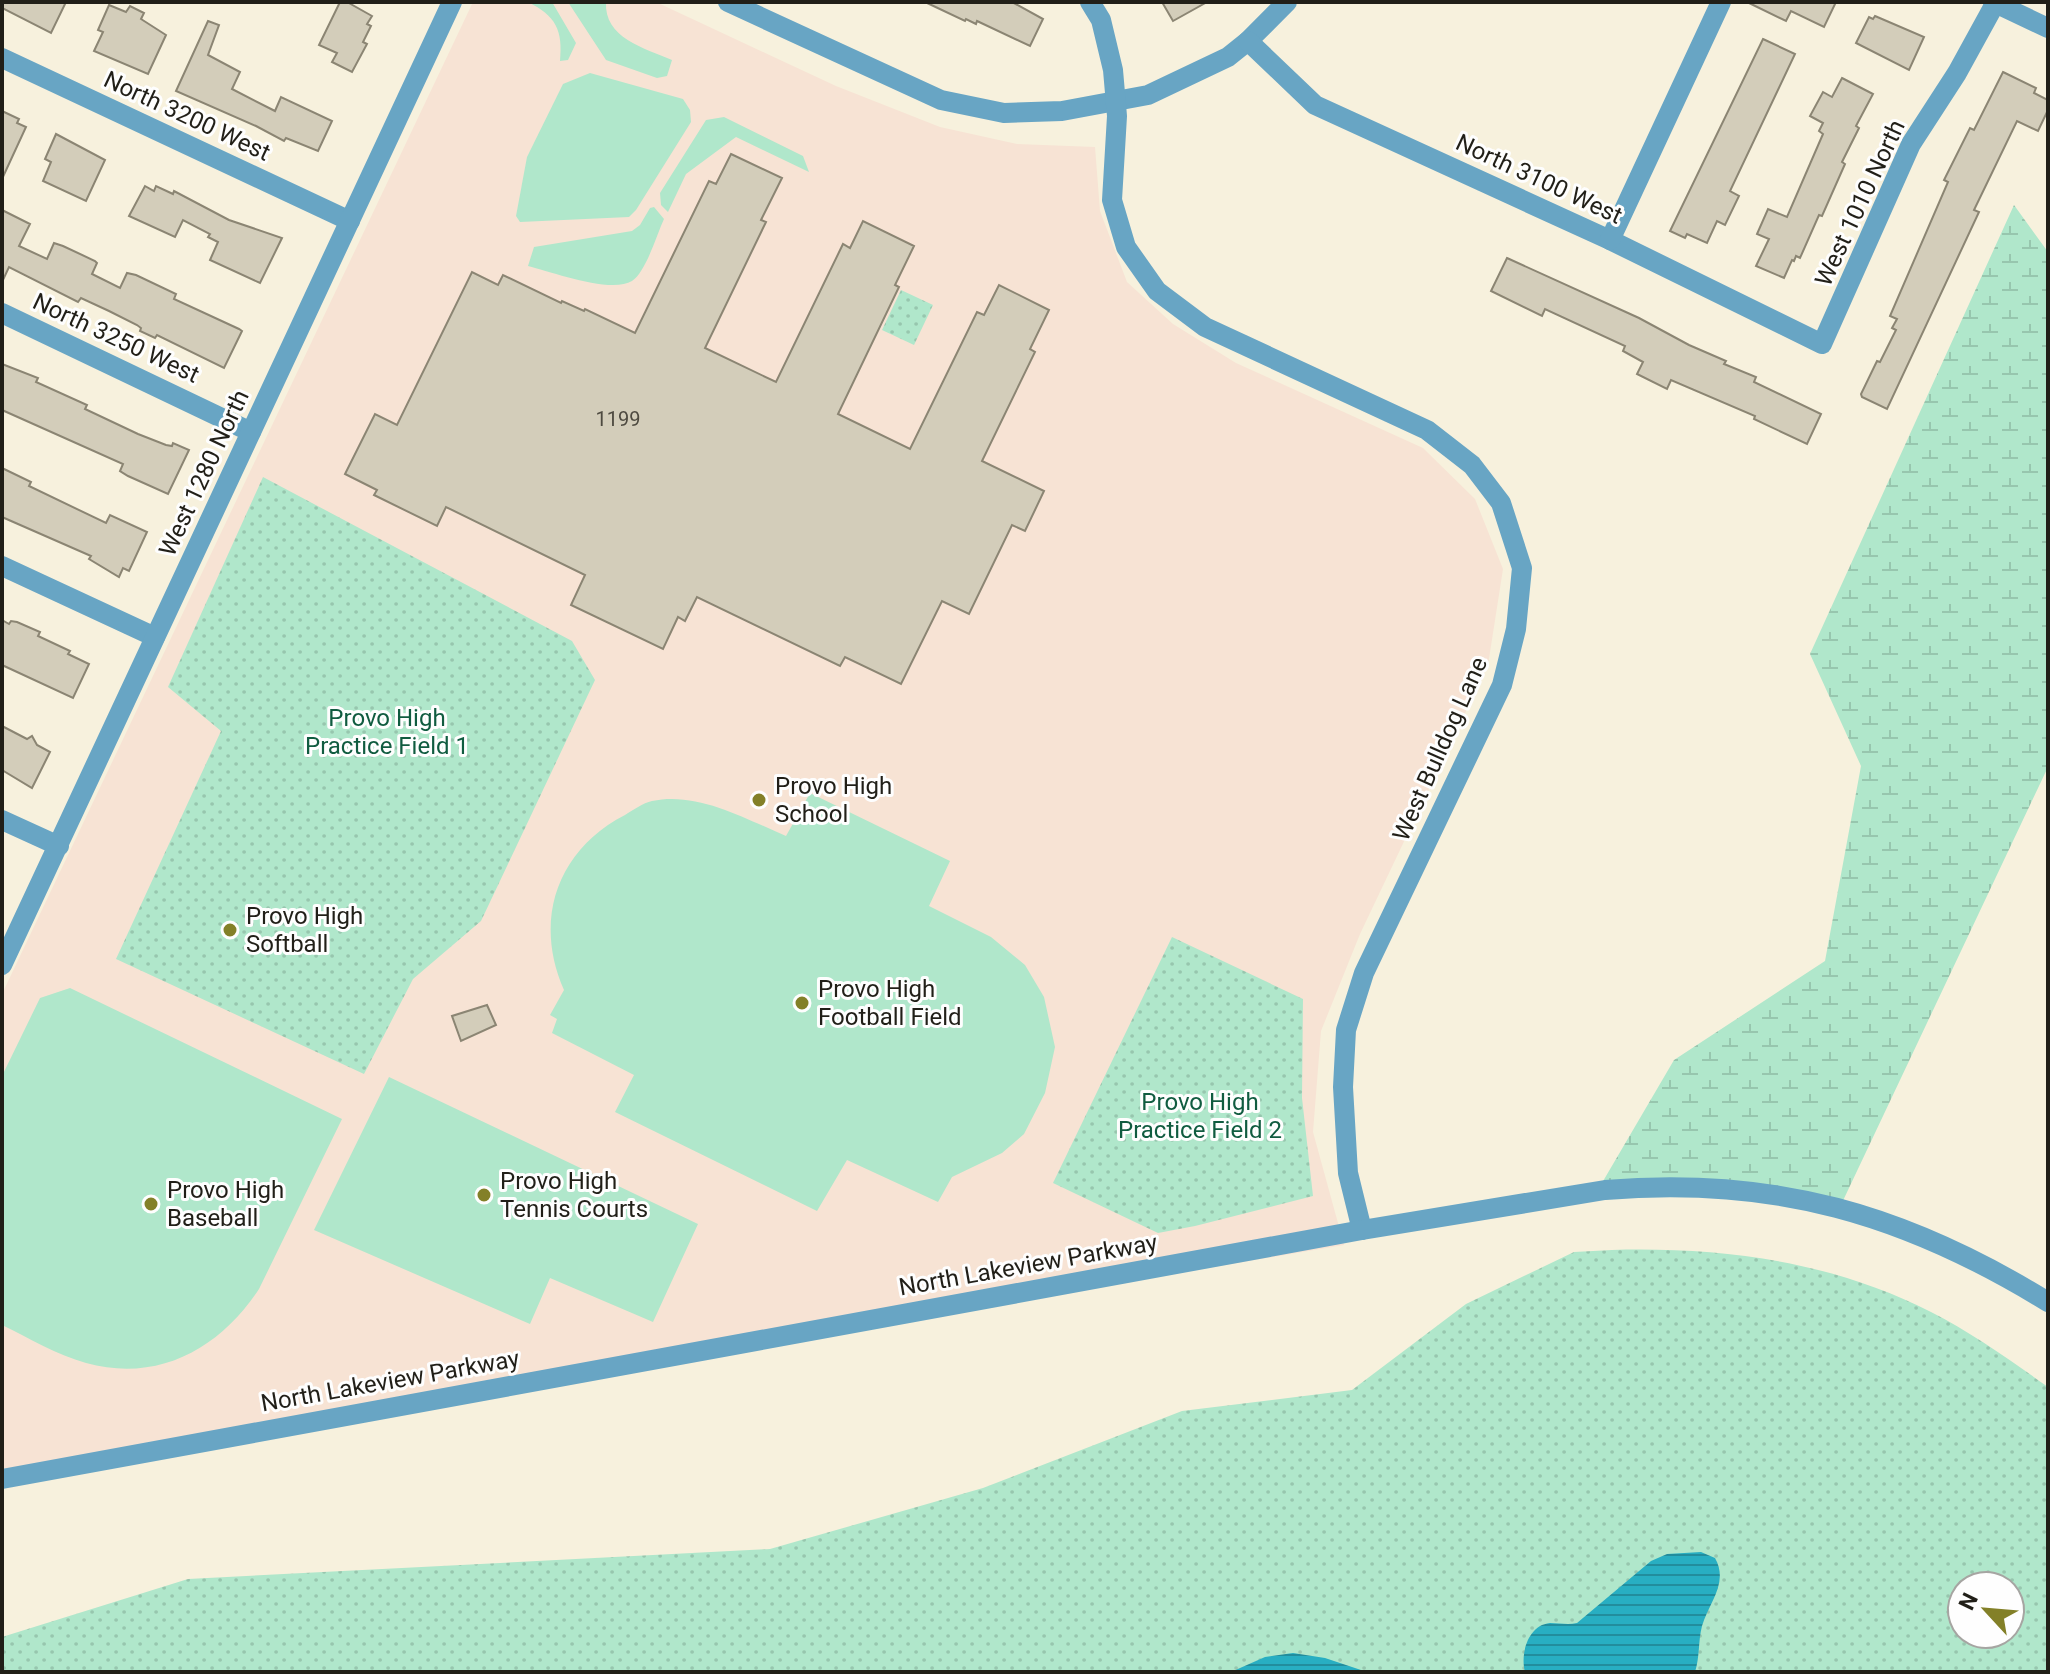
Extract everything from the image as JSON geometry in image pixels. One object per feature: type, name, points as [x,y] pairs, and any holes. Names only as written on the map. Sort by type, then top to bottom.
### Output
[{"type":"street","name":"West 1280 North","points":[[2,965],[452,2]]},
{"type":"street","points":[[728,2],[941,100],[1004,113],[1062,111],[1148,95],[1228,57],[1287,2]]},
{"type":"street","points":[[1090,2],[1101,20],[1110,52],[1114,102]]},
{"type":"street","points":[[1610,240],[1721,2]]},
{"type":"street","points":[[1995,2],[2048,28]]},
{"type":"street","name":"West 1010 North","points":[[1822,344],[1911,144],[1957,73],[1995,2]]},
{"type":"street","name":"North 3100 West","points":[[1248,41],[1315,105],[1610,240],[1822,344]]},
{"type":"street","name":"North 3200 West","points":[[2,58],[350,221]]},
{"type":"street","name":"West Bulldog Lane","points":[[1114,102],[1117,116],[1112,200],[1126,247],[1157,291],[1205,327],[1427,430],[1472,465],[1501,503],[1522,568],[1516,629],[1502,685],[1364,973],[1346,1030],[1343,1087],[1348,1173],[1362,1230]]},
{"type":"street","name":"North 3250 West","points":[[2,313],[251,432]]},
{"type":"street","points":[[2,566],[155,637]]},
{"type":"street","points":[[2,820],[59,846]]},
{"type":"street","name":"North Lakeview Parkway","points":[[2,1479],[1362,1230],[1605,1190],[1678,1186],[1756,1191],[1838,1207],[1915,1232],[1974,1259],[2048,1302]]},
{"type":"shaded area","name":"Provo High School","points":[[473,2],[656,2],[836,86],[940,127],[1017,144],[1095,147],[1100,211],[1127,282],[1173,324],[1236,363],[1423,448],[1475,499],[1503,569],[1488,665],[1360,934],[1321,1031],[1313,1132],[1344,1245],[2,1470],[2,994]]},
{"type":"green space","points":[[528,2],[552,2],[576,43],[568,60],[560,61],[556,25]]},
{"type":"green space","points":[[568,2],[606,2],[607,14],[619,33],[638,46],[672,60],[667,76],[657,78],[606,60]]},
{"type":"green space","points":[[590,73],[683,99],[690,110],[691,122],[629,217],[520,222],[516,216],[527,157],[563,84]]},
{"type":"green space","points":[[724,117],[803,156],[809,172],[736,137],[686,174],[668,212],[661,205],[660,193],[706,120]]},
{"type":"green space","points":[[2014,205],[2048,252],[2048,767],[1840,1207],[1599,1188],[1674,1060],[1825,961],[1861,766],[1810,654]]},
{"type":"green space","points":[[654,207],[664,219],[646,261],[632,281],[596,284],[528,266],[534,247],[632,231]]},
{"type":"green space","points":[[901,290],[933,305],[914,345],[882,330]]},
{"type":"green space","name":"Provo High Practice Field 1","points":[[263,477],[572,641],[595,680],[481,921],[413,979],[364,1074],[116,959],[221,731],[168,687]]},
{"type":"green space","points":[[810,793],[950,861],[929,906],[991,937],[1025,965],[1044,997],[1055,1047],[1045,1093],[1024,1134],[1002,1153],[952,1177],[938,1202],[847,1160],[817,1211],[615,1112],[634,1075],[552,1033],[557,1019],[550,1015],[564,990],[555,964],[551,938],[552,913],[557,889],[582,847],[638,807],[669,799],[721,808],[786,836]]},
{"type":"green space","name":"Provo High Practice Field 2","points":[[1172,937],[1303,999],[1302,1098],[1313,1196],[1158,1233],[1053,1183]]},
{"type":"green space","name":"Provo High Baseball","points":[[70,988],[342,1119],[259,1289],[226,1328],[206,1344],[163,1364],[113,1368],[86,1363],[2,1325],[2,1076],[40,998]]},
{"type":"green space","name":"Provo High Tennis Courts","points":[[389,1077],[698,1224],[653,1322],[550,1278],[530,1324],[314,1230]]},
{"type":"green space","points":[[1694,1251],[1775,1261],[1854,1280],[1931,1312],[1991,1347],[2048,1387],[2048,1672],[2,1672],[2,1637],[188,1579],[770,1549],[983,1488],[1182,1411],[1352,1390],[1466,1304],[1574,1252]]},
{"type":"water","points":[[1701,1552],[1715,1558],[1720,1576],[1702,1626],[1695,1672],[1525,1672],[1525,1649],[1536,1629],[1550,1623],[1577,1623],[1651,1561],[1667,1554]]},
{"type":"water","points":[[1293,1653],[1325,1658],[1367,1672],[1231,1672],[1265,1657]]},
{"type":"building","points":[[2,2],[66,2],[51,33],[2,8]]},
{"type":"building","points":[[340,2],[347,2],[372,16],[363,42],[367,44],[352,72],[332,62],[337,53],[319,45]]},
{"type":"building","points":[[925,2],[1012,2],[1043,19],[1030,46],[977,21],[976,24],[965,21]]},
{"type":"building","points":[[1162,2],[1207,2],[1173,21]]},
{"type":"building","points":[[1747,2],[1836,2],[1824,27],[1791,11],[1786,21]]},
{"type":"building","points":[[109,5],[126,12],[130,6],[144,13],[141,19],[166,35],[148,74],[94,51],[103,32],[98,30]]},
{"type":"building","points":[[1875,16],[1924,37],[1909,70],[1856,43],[1869,17],[1873,19]]},
{"type":"building","points":[[208,21],[219,25],[208,55],[240,72],[232,89],[275,111],[281,97],[332,121],[318,151],[286,138],[284,141],[176,91]]},
{"type":"building","points":[[1763,39],[1795,54],[1730,191],[1739,196],[1725,225],[1717,221],[1707,243],[1687,234],[1685,238],[1670,231]]},
{"type":"building","points":[[2003,72],[2036,88],[2034,93],[2048,100],[2048,110],[2038,131],[2017,121],[1974,210],[1979,212],[1887,409],[1861,394],[1896,330],[1892,328],[1897,319],[1890,316],[1948,182],[1944,180]]},
{"type":"building","points":[[1842,78],[1873,94],[1856,126],[1859,128],[1842,162],[1845,164],[1822,216],[1819,215],[1800,258],[1796,256],[1792,260],[1784,278],[1756,266],[1769,239],[1757,234],[1768,209],[1787,217],[1823,134],[1819,131],[1823,123],[1810,116],[1823,92],[1832,97]]},
{"type":"building","points":[[2,111],[19,119],[17,123],[26,127],[2,179]]},
{"type":"building","points":[[56,134],[105,160],[86,201],[43,181],[51,162],[45,159]]},
{"type":"building","points":[[731,154],[782,178],[761,220],[766,222],[705,348],[776,382],[843,244],[850,248],[863,221],[914,246],[895,285],[899,287],[838,414],[910,449],[977,312],[984,315],[999,285],[1049,310],[1030,349],[1035,352],[982,461],[1044,491],[1025,531],[1012,525],[969,614],[942,601],[901,684],[845,657],[840,666],[697,597],[685,621],[678,617],[663,649],[571,605],[585,575],[446,507],[437,526],[374,495],[377,490],[345,474],[375,414],[397,425],[472,272],[498,285],[503,275],[635,333],[709,181],[716,184]]},
{"type":"building","points":[[145,186],[154,191],[156,186],[173,194],[174,191],[229,220],[282,238],[260,283],[210,260],[218,242],[208,237],[210,234],[183,220],[175,237],[129,216]]},
{"type":"building","points":[[2,210],[30,224],[19,246],[47,259],[54,243],[63,246],[95,261],[92,274],[120,288],[127,273],[136,275],[176,294],[174,299],[242,331],[224,368],[157,335],[155,338],[140,331],[137,325],[109,311],[81,298],[78,302],[9,267],[2,282]]},
{"type":"building","points":[[1507,258],[1726,361],[1724,364],[1756,377],[1754,382],[1821,414],[1807,444],[1754,419],[1755,416],[1671,380],[1667,389],[1637,374],[1643,362],[1623,351],[1625,346],[1545,309],[1542,316],[1491,291]]},
{"type":"building","points":[[2,364],[38,378],[36,382],[87,405],[85,409],[138,434],[189,450],[168,494],[120,471],[123,464],[2,410]]},
{"type":"building","points":[[2,468],[31,482],[29,486],[106,523],[110,515],[147,532],[129,571],[123,568],[119,577],[89,559],[91,556],[2,517]]},
{"type":"building","points":[[2,620],[9,624],[11,621],[17,622],[40,632],[38,636],[89,664],[73,698],[2,665]]},
{"type":"building","points":[[2,726],[27,739],[32,736],[37,745],[50,752],[32,788],[2,770]]},
{"type":"building","points":[[487,1005],[496,1025],[461,1041],[452,1016]]},
{"type":"place","name":"Provo High School","points":[[759,800]]},
{"type":"place","name":"Provo High Softball","points":[[230,930]]},
{"type":"place","name":"Provo High Football Field","points":[[802,1003]]},
{"type":"place","name":"Provo High Tennis Courts","points":[[484,1195]]},
{"type":"place","name":"Provo High Baseball","points":[[151,1204]]}]
